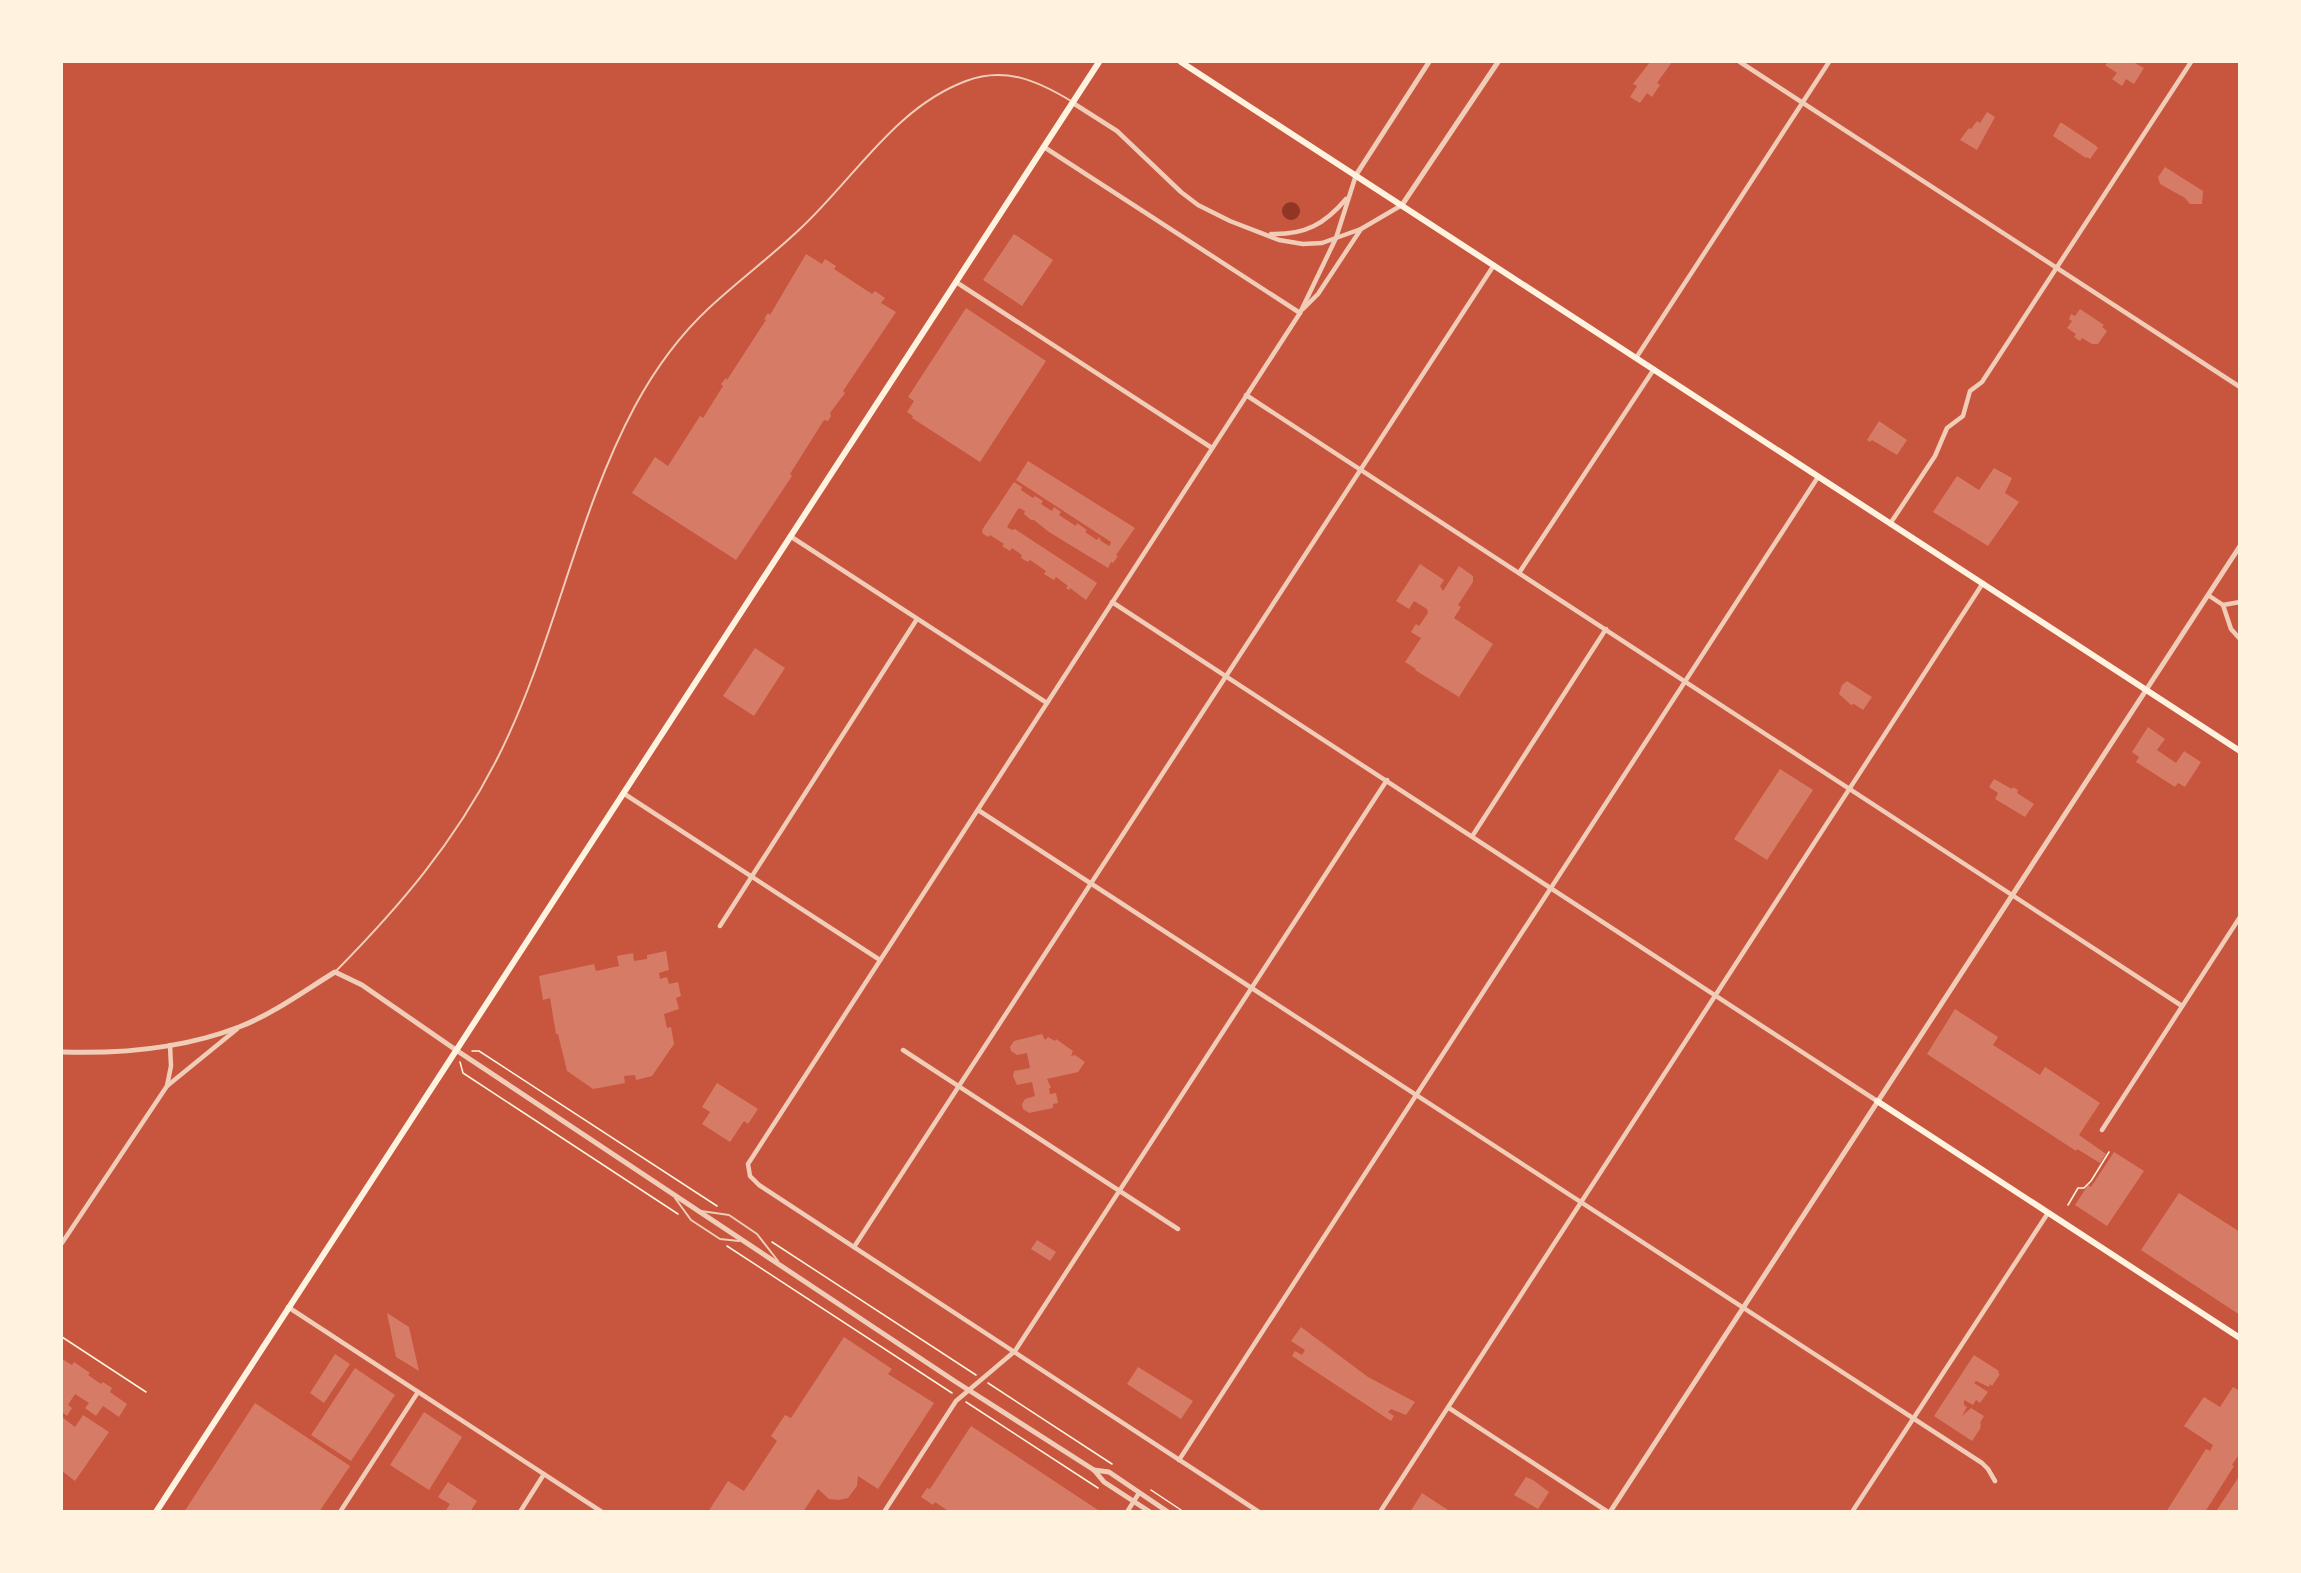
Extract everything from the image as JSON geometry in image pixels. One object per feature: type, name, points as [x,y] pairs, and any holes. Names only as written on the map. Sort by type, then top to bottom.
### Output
[{"type":"main road","points":[[156,1512],[1099,62]]},
{"type":"main road","points":[[1181,62],[2240,751]]},
{"type":"main road","points":[[1877,1101],[2240,1338]]},
{"type":"street","points":[[1259,1512],[759,1185],[750,1176],[748,1164],[1300,313],[1336,238],[1356,175],[1429,62]]},
{"type":"street","points":[[1073,103],[1117,131],[1170,182],[1198,205],[1230,221],[1280,240],[1303,244],[1322,243],[1361,229],[1402,205],[1498,62]]},
{"type":"street","points":[[1740,62],[2240,387]]},
{"type":"street","points":[[1636,358],[1829,62]]},
{"type":"street","points":[[1890,524],[1935,456],[1947,428],[1962,416],[1970,391],[1982,382],[2191,62]]},
{"type":"street","points":[[1044,147],[1300,313]]},
{"type":"street","points":[[1265,233],[1280,234],[1304,230],[1324,223],[1348,197]]},
{"type":"street","points":[[1300,313],[1318,294],[1361,229]]},
{"type":"street","points":[[854,1247],[1494,265]]},
{"type":"street","points":[[956,282],[1212,448]]},
{"type":"street","points":[[1519,573],[1654,369]]},
{"type":"street","points":[[1246,395],[2182,1006]]},
{"type":"street","points":[[1179,1460],[1818,477]]},
{"type":"street","points":[[790,536],[1047,703]]},
{"type":"street","points":[[1449,1408],[1609,1512],[2240,546]]},
{"type":"street","points":[[1380,1512],[1983,584]]},
{"type":"street","points":[[2208,595],[2223,605],[2227,620],[2240,639]]},
{"type":"street","points":[[1112,602],[1473,835],[1877,1101]]},
{"type":"street","points":[[2223,605],[2240,602]]},
{"type":"street","points":[[720,926],[917,619]]},
{"type":"street","points":[[1473,835],[1606,629]]},
{"type":"street","points":[[884,1512],[956,1401],[1015,1351],[1388,780]]},
{"type":"street","points":[[623,793],[880,960]]},
{"type":"street","points":[[978,810],[1914,1418],[1982,1463],[1988,1468],[1995,1481]]},
{"type":"street","points":[[2102,1130],[2240,917]]},
{"type":"street","points":[[62,1052],[106,1053],[201,1039],[240,1026],[335,972],[362,986],[671,1193],[1094,1470],[1104,1482],[1150,1512]]},
{"type":"street","points":[[62,1242],[167,1086],[240,1026]]},
{"type":"street","points":[[167,1086],[171,1066],[170,1045]]},
{"type":"street","points":[[903,1050],[1178,1229]]},
{"type":"street","points":[[1852,1512],[2048,1213]]},
{"type":"street","points":[[288,1307],[602,1512]]},
{"type":"street","points":[[340,1512],[418,1392]]},
{"type":"street","points":[[1094,1470],[1109,1472],[1168,1512]]},
{"type":"street","points":[[520,1512],[544,1474]]},
{"type":"street","points":[[1127,1512],[1139,1493]]},
{"type":"lane","points":[[335,972],[383,923],[442,851],[496,761],[526,694],[590,509],[618,439],[654,372],[682,337],[708,309],[803,227],[894,129],[926,102],[968,80],[997,74],[1026,78],[1073,103]]},
{"type":"lane","points":[[671,1193],[691,1220],[720,1239],[744,1241]]},
{"type":"lane","points":[[697,1210],[729,1215],[757,1234],[782,1266]]},
{"type":"path","points":[[479,1051],[515,1074]]},
{"type":"path","points":[[463,1073],[508,1103]]},
{"type":"path","points":[[2068,1205],[2078,1188],[2084,1188],[2091,1181],[2109,1152]]},
{"type":"path","points":[[62,1337],[146,1392]]},
{"type":"path","points":[[970,1371],[1119,1469]]},
{"type":"path","points":[[1009,1431],[1104,1492]]},
{"type":"path","points":[[1146,1487],[1184,1512]]},
{"type":"shaded area","points":[[1287,202],[1295,202],[1300,207],[1298,218],[1287,220],[1282,215],[1282,207]]},
{"type":"building","points":[[1650,62],[1672,62],[1657,83],[1660,85],[1652,97],[1647,93],[1640,103],[1630,97],[1637,86],[1633,84]]},
{"type":"building","points":[[2108,62],[2133,62],[2144,68],[2134,84],[2126,79],[2122,86],[2112,79],[2117,73],[2105,65]]},
{"type":"building","points":[[1987,112],[1995,117],[1977,150],[1960,140],[1977,121],[1980,123]]},
{"type":"building","points":[[2060,123],[2098,148],[2090,159],[2053,136]]},
{"type":"building","points":[[2165,167],[2203,191],[2202,204],[2190,204],[2185,198],[2160,184],[2158,177]]},
{"type":"building","points":[[1014,234],[1053,260],[1022,306],[983,280]]},
{"type":"building","points":[[806,254],[822,264],[825,259],[836,266],[834,269],[872,294],[875,291],[885,298],[881,303],[896,312],[843,391],[845,393],[830,413],[828,421],[824,420],[790,474],[792,476],[736,560],[632,493],[655,457],[668,466],[700,416],[703,418],[723,386],[721,384],[726,378],[727,380],[766,320],[764,319],[768,313],[770,315]]},
{"type":"building","points":[[966,308],[1046,361],[980,462],[912,418],[913,416],[907,412],[914,401],[908,397]]},
{"type":"building","points":[[2080,309],[2104,325],[2102,327],[2107,331],[2098,344],[2092,344],[2082,338],[2080,341],[2074,337],[2076,334],[2067,328],[2072,321],[2069,319],[2071,314],[2075,316]]},
{"type":"building","points":[[1879,421],[1907,440],[1897,455],[1872,440],[1870,442],[1867,440]]},
{"type":"building","points":[[1028,461],[1135,528],[1108,568],[1031,520],[1024,514],[1025,511],[1019,508],[1016,512],[1007,527],[1015,529],[1097,583],[1086,600],[1070,588],[1069,590],[1066,588],[1068,586],[1056,577],[1054,580],[1044,574],[1046,571],[1030,560],[1028,562],[1021,558],[1022,555],[1012,548],[1010,551],[990,535],[989,537],[983,534],[982,530],[1014,482],[1033,498],[1035,496],[1043,501],[1041,504],[1052,511],[1054,507],[1061,512],[1059,515],[1076,526],[1077,523],[1097,540],[1099,537],[1101,541],[1110,545],[1111,542],[1016,480]]},
{"type":"building","points":[[1994,468],[2012,478],[2005,493],[2019,502],[1988,546],[1933,512],[1957,476],[1979,490]]},
{"type":"building","points":[[1420,564],[1444,580],[1440,586],[1443,591],[1459,566],[1473,576],[1473,582],[1458,605],[1461,607],[1454,618],[1493,644],[1459,697],[1405,662],[1421,638],[1411,632],[1416,624],[1419,626],[1428,613],[1427,609],[1414,601],[1409,609],[1396,601]]},
{"type":"building","points":[[755,648],[785,668],[754,716],[723,696]]},
{"type":"building","points":[[1847,681],[1872,697],[1863,710],[1854,704],[1851,705],[1839,694],[1842,685]]},
{"type":"building","points":[[2148,727],[2165,739],[2157,750],[2176,763],[2184,751],[2201,762],[2185,787],[2178,783],[2175,787],[2136,762],[2139,757],[2132,752]]},
{"type":"building","points":[[1780,769],[1813,790],[1767,860],[1734,839]]},
{"type":"building","points":[[1994,779],[2018,790],[2017,793],[2034,804],[2025,817],[1995,799],[1998,793],[1989,787]]},
{"type":"building","points":[[666,951],[669,970],[659,973],[660,979],[667,977],[669,984],[678,982],[681,996],[676,998],[679,1009],[664,1014],[667,1028],[671,1027],[674,1044],[652,1076],[636,1080],[635,1075],[624,1076],[625,1083],[593,1089],[567,1071],[558,1034],[556,1034],[550,998],[543,1000],[539,976],[594,964],[596,971],[619,966],[617,956],[633,953],[634,961],[647,959],[647,955]]},
{"type":"building","points":[[1955,1009],[1998,1037],[1993,1045],[2040,1075],[2045,1067],[2100,1103],[2079,1135],[2106,1154],[2100,1163],[2077,1149],[2076,1151],[1927,1054]]},
{"type":"building","points":[[1042,1034],[1045,1040],[1048,1037],[1055,1041],[1056,1039],[1073,1051],[1071,1056],[1075,1055],[1085,1062],[1078,1072],[1047,1079],[1051,1088],[1049,1088],[1050,1094],[1056,1093],[1058,1103],[1053,1104],[1053,1108],[1029,1113],[1023,1109],[1022,1104],[1025,1099],[1035,1096],[1032,1082],[1017,1085],[1013,1076],[1014,1071],[1030,1068],[1027,1053],[1017,1055],[1011,1051],[1010,1047],[1014,1041]]},
{"type":"building","points":[[717,1083],[758,1109],[748,1124],[744,1121],[730,1142],[702,1124],[710,1112],[702,1107]]},
{"type":"building","points":[[2114,1152],[2144,1171],[2107,1226],[2075,1205],[2088,1185],[2091,1187]]},
{"type":"building","points":[[2179,1193],[2240,1232],[2240,1315],[2141,1250]]},
{"type":"building","points":[[1037,1240],[1056,1252],[1050,1261],[1031,1249]]},
{"type":"building","points":[[387,1313],[409,1327],[419,1371],[396,1357]]},
{"type":"building","points":[[1301,1327],[1368,1377],[1415,1402],[1406,1415],[1391,1409],[1388,1412],[1394,1416],[1391,1421],[1292,1356],[1295,1351],[1302,1355],[1305,1350],[1291,1341]]},
{"type":"building","points":[[844,1337],[892,1369],[888,1374],[934,1403],[878,1489],[858,1476],[857,1486],[848,1498],[829,1499],[818,1489],[803,1512],[708,1512],[728,1481],[744,1491],[777,1441],[771,1436],[785,1415],[791,1418]]},
{"type":"building","points":[[335,1354],[350,1364],[324,1403],[310,1393]]},
{"type":"building","points":[[1974,1355],[1999,1371],[2000,1374],[1992,1386],[1990,1384],[1989,1387],[1976,1381],[1974,1383],[1988,1392],[1980,1403],[1976,1400],[1973,1405],[1964,1400],[1964,1405],[1967,1407],[1962,1416],[1971,1408],[1984,1416],[1980,1429],[1972,1441],[1934,1416]]},
{"type":"building","points":[[62,1359],[72,1365],[74,1362],[101,1384],[103,1382],[112,1388],[110,1392],[127,1404],[119,1417],[103,1406],[96,1416],[85,1408],[89,1403],[75,1394],[68,1405],[72,1408],[67,1416],[62,1412]]},
{"type":"building","points":[[1138,1367],[1193,1401],[1181,1419],[1127,1384]]},
{"type":"building","points":[[355,1368],[395,1395],[351,1461],[311,1435]]},
{"type":"building","points":[[2233,1387],[2240,1391],[2240,1453],[2232,1465],[2234,1466],[2205,1512],[2166,1512],[2206,1449],[2210,1451],[2213,1445],[2184,1426],[2204,1397],[2220,1407]]},
{"type":"building","points":[[255,1403],[350,1466],[319,1512],[184,1512]]},
{"type":"building","points":[[424,1412],[462,1437],[429,1490],[390,1465]]},
{"type":"building","points":[[83,1415],[109,1432],[75,1481],[62,1471],[62,1417],[75,1427]]},
{"type":"building","points":[[971,1426],[1101,1512],[946,1512],[947,1510],[935,1502],[933,1505],[921,1497],[927,1488],[930,1489]]},
{"type":"building","points":[[2240,1475],[2240,1512],[2219,1512],[2217,1510]]},
{"type":"building","points":[[1526,1477],[1549,1492],[1538,1509],[1514,1495]]},
{"type":"building","points":[[448,1482],[477,1501],[470,1512],[445,1512],[450,1504],[438,1497]]},
{"type":"building","points":[[1422,1493],[1451,1512],[1410,1512]]}]
